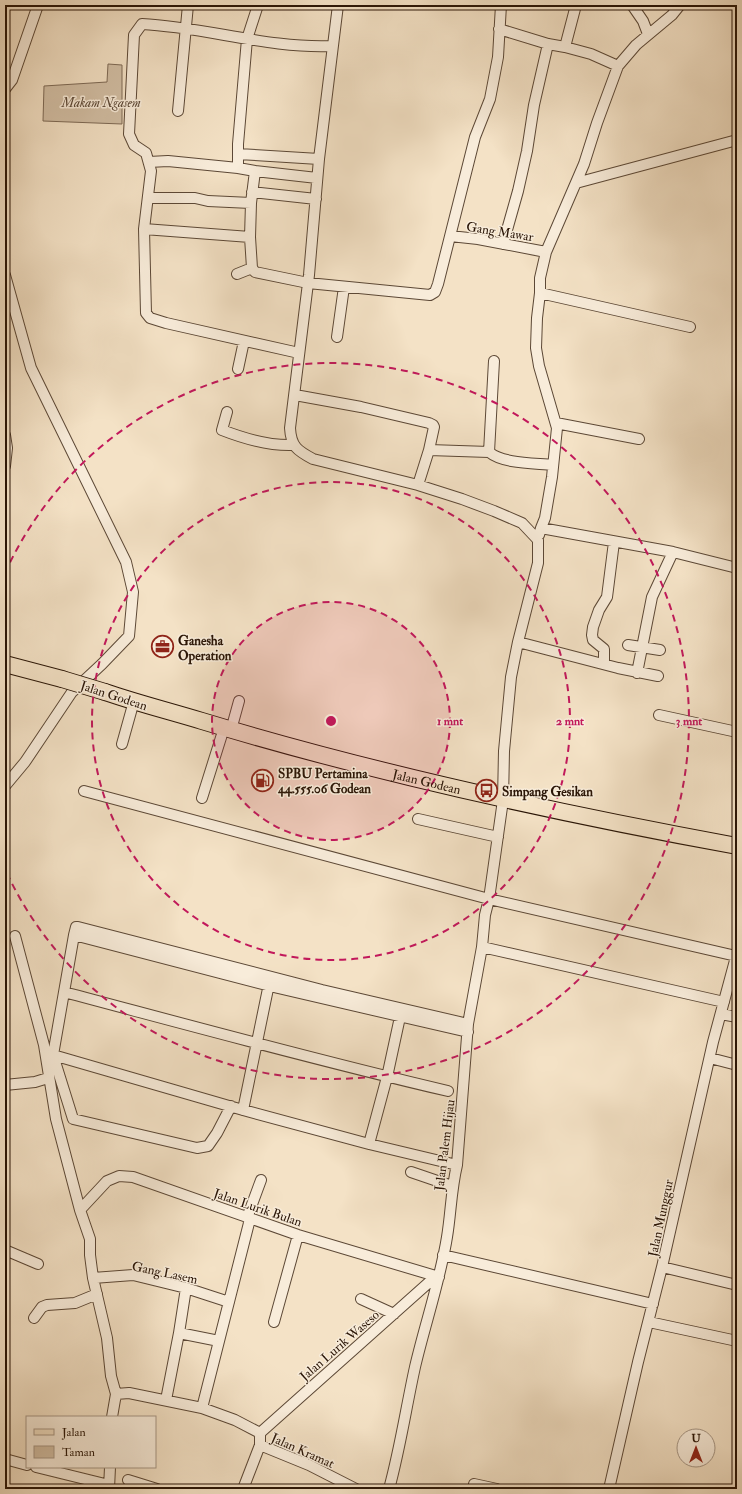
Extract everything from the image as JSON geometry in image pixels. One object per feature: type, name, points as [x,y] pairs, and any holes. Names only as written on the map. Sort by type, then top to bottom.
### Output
[{"type":"main road","name":"Jalan Godean","points":[[5,664],[62,678],[158,709],[336,760],[503,800],[737,846]]},
{"type":"street","points":[[5,89],[12,80],[38,5]]},
{"type":"street","points":[[178,111],[188,5]]},
{"type":"street","points":[[238,168],[238,144],[247,39],[258,5]]},
{"type":"street","points":[[338,5],[317,178],[308,282],[290,428],[290,436],[293,445],[313,460],[418,485],[488,508],[522,523],[538,540]]},
{"type":"street","points":[[255,171],[251,203],[250,236],[252,268],[255,272],[344,287],[430,295],[435,292],[475,137],[490,99],[498,57],[501,5]]},
{"type":"street","points":[[504,244],[528,151],[534,105],[557,46],[576,5]]},
{"type":"street","points":[[632,5],[643,21],[648,34]]},
{"type":"street","points":[[499,29],[601,58],[618,66],[636,45],[672,15],[680,5]]},
{"type":"street","points":[[299,353],[166,323],[150,318],[146,312],[144,229],[151,171],[150,162],[146,153],[134,146],[129,134],[134,36],[142,24],[186,28],[247,39],[310,47],[333,46]]},
{"type":"street","name":"Jalan Palem Hijau","points":[[389,1489],[395,1468],[415,1365],[447,1237],[452,1186],[457,1165],[468,1028],[482,947],[485,915],[489,899],[503,800],[504,751],[511,677],[518,642],[538,563],[538,540],[548,502],[553,465],[556,422],[539,366],[536,348],[540,278],[546,252],[576,183],[618,66]]},
{"type":"street","points":[[576,183],[737,140]]},
{"type":"street","points":[[238,154],[319,160]]},
{"type":"street","points":[[150,162],[168,161],[317,178]]},
{"type":"street","points":[[252,192],[316,199]]},
{"type":"street","points":[[148,198],[195,198],[208,201],[251,203]]},
{"type":"street","points":[[144,229],[250,236]]},
{"type":"street","name":"Gang Mawar","points":[[450,236],[546,252]]},
{"type":"street","points":[[238,274],[252,268]]},
{"type":"street","points":[[5,275],[31,368],[126,562],[133,592],[129,636],[72,692],[25,762],[5,786]]},
{"type":"street","points":[[337,337],[344,287]]},
{"type":"street","points":[[540,293],[690,327]]},
{"type":"street","points":[[238,369],[244,341]]},
{"type":"street","points":[[489,452],[494,361]]},
{"type":"street","points":[[295,395],[360,407],[433,424],[434,427],[429,450],[418,485]]},
{"type":"street","points":[[227,412],[222,430],[253,441],[281,446],[293,445]]},
{"type":"street","points":[[556,422],[638,439]]},
{"type":"street","points":[[5,435],[6,462]]},
{"type":"street","points":[[429,450],[489,452],[493,456],[507,460],[553,465]]},
{"type":"street","points":[[541,528],[673,552],[737,568]]},
{"type":"street","points":[[604,664],[604,649],[593,640],[592,636],[593,627],[599,610],[607,597],[614,542]]},
{"type":"street","points":[[637,673],[652,596],[673,552]]},
{"type":"street","points":[[518,642],[637,673],[658,676]]},
{"type":"street","points":[[628,645],[660,650]]},
{"type":"street","points":[[122,744],[134,701]]},
{"type":"street","points":[[202,798],[227,729],[239,701]]},
{"type":"street","points":[[659,715],[737,732]]},
{"type":"street","points":[[84,791],[489,899],[737,955]]},
{"type":"street","points":[[418,819],[498,836]]},
{"type":"street","points":[[231,1106],[217,1133],[208,1146],[198,1148],[73,1119],[53,1055],[74,935],[112,946],[408,1010],[468,1028]]},
{"type":"street","points":[[15,936],[44,1045],[48,1078],[56,1119],[80,1210],[90,1239],[90,1255],[93,1278],[107,1338],[111,1376],[116,1394],[112,1416]]},
{"type":"street","points":[[482,947],[724,1002]]},
{"type":"street","name":"Jalan Munggur","points":[[609,1489],[710,1058],[737,955]]},
{"type":"street","points":[[270,981],[400,1017],[468,1028]]},
{"type":"street","points":[[243,1110],[270,981]]},
{"type":"street","points":[[64,992],[388,1077],[448,1091]]},
{"type":"street","points":[[721,1014],[737,1017]]},
{"type":"street","points":[[369,1144],[388,1077],[400,1017]]},
{"type":"street","points":[[53,1055],[243,1110],[369,1144],[457,1165]]},
{"type":"street","points":[[710,1058],[737,1065]]},
{"type":"street","points":[[5,1085],[29,1083],[48,1078]]},
{"type":"street","points":[[411,1172],[452,1186]]},
{"type":"street","name":"Jalan Lurik Bulan","points":[[80,1210],[107,1181],[119,1176],[133,1177],[298,1235],[437,1277]]},
{"type":"street","points":[[202,1408],[229,1302],[248,1218],[262,1180]]},
{"type":"street","points":[[274,1322],[298,1235]]},
{"type":"street","points":[[5,1250],[38,1264]]},
{"type":"street","points":[[443,1255],[653,1304]]},
{"type":"street","points":[[662,1267],[737,1285]]},
{"type":"street","name":"Gang Lasem","points":[[93,1278],[133,1275],[186,1288],[229,1302]]},
{"type":"street","name":"Jalan Lurik Waseso","points":[[260,1433],[437,1277]]},
{"type":"street","points":[[166,1400],[186,1288]]},
{"type":"street","points":[[34,1318],[42,1307],[48,1305],[75,1303],[97,1294]]},
{"type":"street","points":[[361,1299],[394,1314]]},
{"type":"street","points":[[649,1322],[737,1341]]},
{"type":"street","points":[[179,1333],[219,1341]]},
{"type":"street","points":[[116,1394],[129,1393],[202,1408],[235,1420],[260,1433],[260,1445]]},
{"type":"street","name":"Jalan Kramat","points":[[243,1489],[260,1445],[308,1465],[356,1489]]},
{"type":"street","points":[[5,1459],[26,1465]]},
{"type":"street","points":[[40,1468],[109,1487],[110,1468]]},
{"type":"street","points":[[128,1480],[157,1489]]},
{"type":"street","points":[[474,1484],[497,1489]]},
{"type":"green space","name":"Makam Ngasem","points":[[108,64],[122,65],[122,124],[43,121],[44,86],[107,82]]},
{"type":"place","name":"Ganesha Operation","points":[[163,647]]},
{"type":"place","name":"SPBU Pertamina 44.555.06 Godean","points":[[263,780]]},
{"type":"place","name":"Simpang Gesikan","points":[[487,791]]}]
